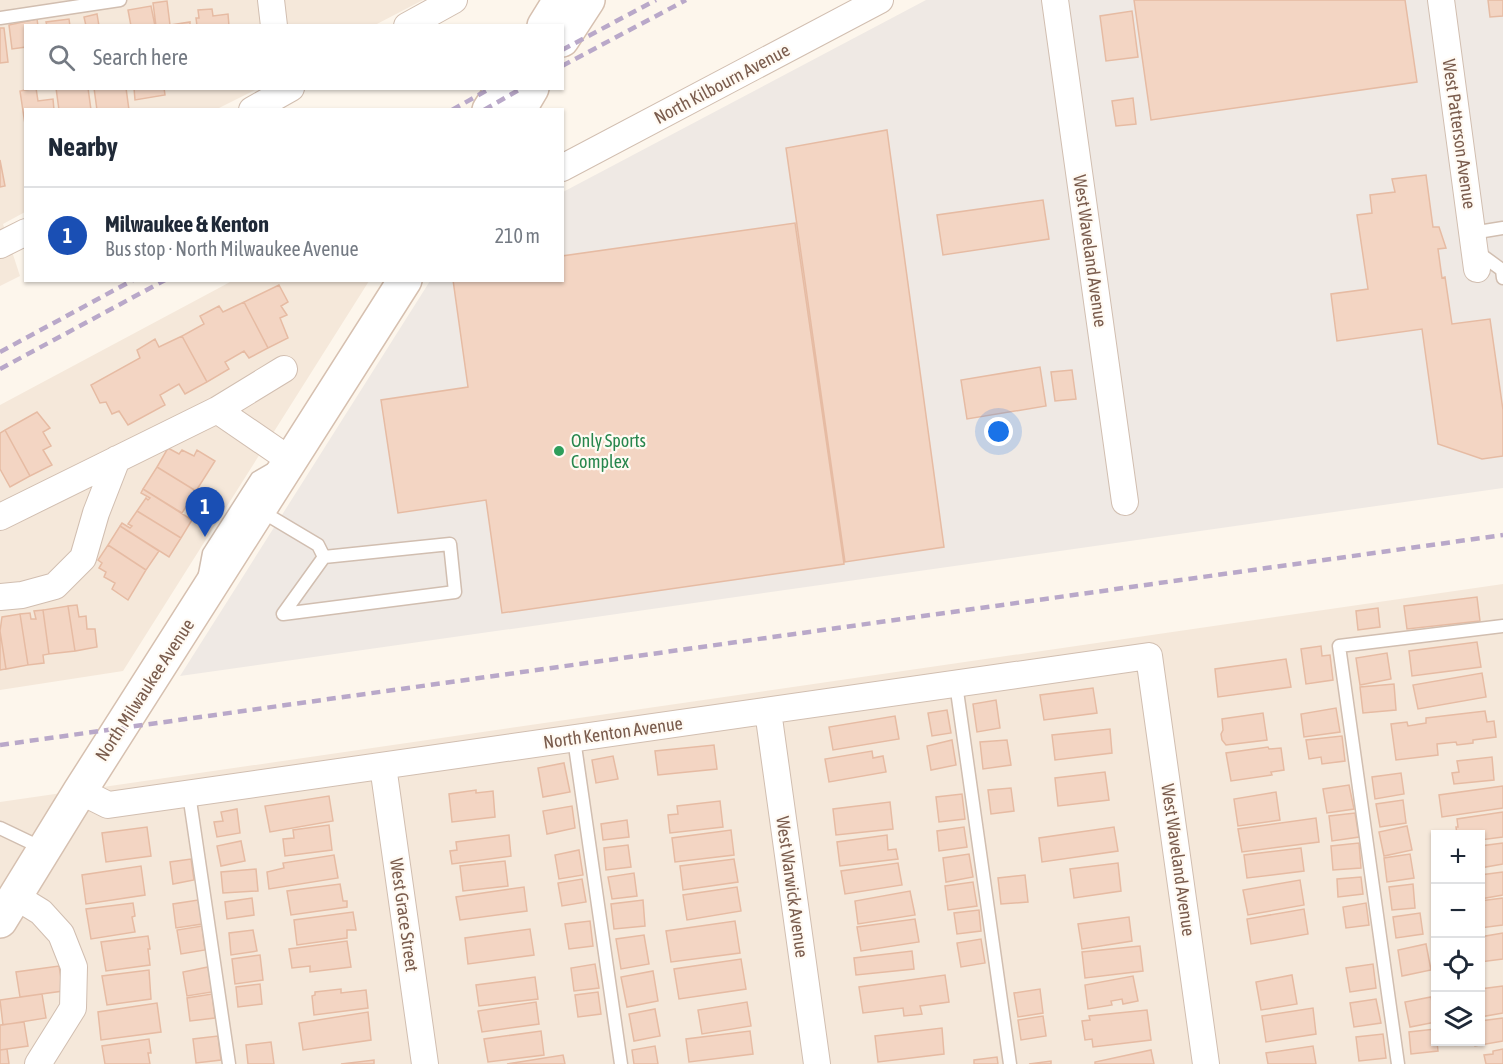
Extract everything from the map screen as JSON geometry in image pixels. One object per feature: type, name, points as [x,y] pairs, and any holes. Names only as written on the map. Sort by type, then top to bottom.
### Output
[{"type":"main road","points":[[545,24],[560,0]]},
{"type":"main road","points":[[564,37],[588,0]]},
{"type":"main road","points":[[490,108],[502,90]]},
{"type":"main road","points":[[520,108],[531,90]]},
{"type":"main road","name":"North Milwaukee Avenue","points":[[8,908],[404,282]]},
{"type":"street","points":[[271,0],[274,24]]},
{"type":"street","points":[[411,24],[454,0]]},
{"type":"street","name":"North Kilbourn Avenue","points":[[564,167],[880,0]]},
{"type":"street","name":"West Waveland Avenue","points":[[1055,0],[1125,502]]},
{"type":"street","name":"West Patterson Avenue","points":[[1441,0],[1475,251]]},
{"type":"street","points":[[255,108],[286,90]]},
{"type":"street","points":[[0,245],[24,233]]},
{"type":"street","points":[[0,517],[217,410],[284,369]]},
{"type":"street","points":[[217,410],[290,460]]},
{"type":"street","points":[[0,597],[22,595],[55,586],[83,558],[96,513],[117,459]]},
{"type":"street","name":"West Waveland Avenue","points":[[1149,656],[1206,1064]]},
{"type":"street","name":"North Kenton Avenue","points":[[80,791],[108,805],[1149,656]]},
{"type":"street","name":"West Warwick Avenue","points":[[768,711],[817,1064]]},
{"type":"street","name":"West Grace Street","points":[[383,766],[425,1064]]},
{"type":"street","points":[[8,908],[41,912],[61,934],[74,967],[73,1008],[38,1064]]},
{"type":"lane","points":[[0,18],[120,0]]},
{"type":"lane","points":[[1503,228],[1475,251],[1502,270],[1503,278]]},
{"type":"lane","points":[[198,607],[209,553],[256,478],[290,460]]},
{"type":"lane","points":[[260,510],[318,545],[324,557]]},
{"type":"lane","points":[[450,544],[455,592],[283,614],[324,557],[450,544]]},
{"type":"lane","points":[[1398,1064],[1339,646],[1503,626]]},
{"type":"lane","points":[[956,684],[1010,1064]]},
{"type":"lane","points":[[574,739],[621,1064]]},
{"type":"lane","points":[[189,794],[229,1064]]},
{"type":"lane","points":[[0,828],[45,849]]},
{"type":"shaded area","points":[[0,0],[423,0],[377,24],[24,24],[24,90],[255,90],[219,108],[24,108],[24,213],[3,224],[20,276],[0,286]]},
{"type":"shaded area","points":[[926,0],[1503,0],[1503,488],[180,676],[429,282],[564,282],[564,191]]},
{"type":"shaded area","points":[[230,282],[368,282],[123,671],[0,690],[0,405]]},
{"type":"shaded area","points":[[1503,584],[1503,1064],[0,1064],[0,802]]},
{"type":"building","points":[[1134,0],[1405,0],[1417,82],[1151,120]]},
{"type":"building","points":[[1488,0],[1503,0],[1503,16],[1490,17]]},
{"type":"building","points":[[167,1],[170,24],[156,24],[153,3]]},
{"type":"building","points":[[151,6],[155,24],[131,24],[128,10]]},
{"type":"building","points":[[212,9],[213,16],[228,14],[229,24],[197,24],[198,10]]},
{"type":"building","points":[[1132,11],[1138,57],[1106,61],[1100,16]]},
{"type":"building","points":[[97,14],[99,24],[86,24],[84,17]]},
{"type":"building","points":[[37,19],[38,24],[24,24],[24,47],[12,49],[9,25]]},
{"type":"building","points":[[69,19],[70,24],[46,24],[46,22]]},
{"type":"building","points":[[0,28],[4,28],[8,62],[0,63]]},
{"type":"building","points":[[36,90],[38,101],[53,99],[54,108],[24,108],[24,118],[20,91]]},
{"type":"building","points":[[56,90],[88,90],[91,108],[59,108]]},
{"type":"building","points":[[94,90],[126,90],[129,108],[97,108]]},
{"type":"building","points":[[134,90],[164,90],[165,95],[135,100]]},
{"type":"building","points":[[1133,98],[1136,124],[1116,126],[1112,101]]},
{"type":"building","points":[[887,130],[944,547],[845,562],[786,148]]},
{"type":"building","points":[[0,160],[5,186],[0,187]]},
{"type":"building","points":[[1426,175],[1433,227],[1439,227],[1446,248],[1438,249],[1452,324],[1490,319],[1503,410],[1503,456],[1482,459],[1438,444],[1422,329],[1337,341],[1331,294],[1368,289],[1357,215],[1372,213],[1370,195],[1395,192],[1392,179]]},
{"type":"building","points":[[1043,200],[1049,239],[943,255],[937,215]]},
{"type":"building","points":[[795,223],[844,564],[502,613],[486,500],[398,513],[381,400],[468,387],[453,282],[564,282],[564,256]]},
{"type":"building","points":[[279,285],[288,302],[281,306],[287,315],[280,318],[288,338],[268,348],[244,302]]},
{"type":"building","points":[[244,302],[268,348],[249,358],[244,351],[225,362],[229,369],[207,382],[182,336],[204,324],[200,316],[219,306],[223,312]]},
{"type":"building","points":[[182,336],[207,382],[185,394],[179,384],[160,395],[165,405],[128,425],[119,411],[112,414],[106,402],[100,403],[91,385],[140,358],[137,350],[155,339],[159,347]]},
{"type":"building","points":[[1040,367],[1046,406],[967,419],[961,380]]},
{"type":"building","points":[[1072,370],[1076,399],[1055,401],[1051,372]]},
{"type":"building","points":[[37,412],[50,428],[43,432],[51,446],[43,450],[52,465],[30,476],[5,430]]},
{"type":"building","points":[[5,430],[30,476],[10,487],[0,469],[0,433]]},
{"type":"building","points":[[168,448],[179,454],[182,450],[194,456],[197,450],[215,461],[196,491],[157,467]]},
{"type":"building","points":[[157,467],[196,491],[182,513],[143,489]]},
{"type":"building","points":[[143,489],[192,520],[181,538],[137,511],[146,498],[148,500],[150,498],[141,493]]},
{"type":"building","points":[[137,511],[181,538],[169,557],[120,526],[122,523],[130,528],[132,526],[128,524]]},
{"type":"building","points":[[120,526],[159,551],[146,570],[108,545]]},
{"type":"building","points":[[108,545],[146,570],[128,600],[112,589],[115,583],[104,577],[106,572],[99,568],[102,563],[98,560]]},
{"type":"building","points":[[1477,597],[1480,621],[1407,629],[1404,606]]},
{"type":"building","points":[[77,605],[79,617],[86,616],[87,629],[95,629],[97,647],[75,651],[68,606]]},
{"type":"building","points":[[68,606],[75,651],[49,654],[43,610]]},
{"type":"building","points":[[1378,608],[1380,627],[1358,630],[1356,611]]},
{"type":"building","points":[[43,610],[49,654],[43,655],[44,663],[28,665],[20,614],[30,613],[31,619],[36,619],[34,611]]},
{"type":"building","points":[[20,614],[28,665],[6,669],[0,631],[2,617]]},
{"type":"building","points":[[0,631],[6,669],[0,670]]},
{"type":"building","points":[[1477,642],[1481,667],[1412,676],[1409,651]]},
{"type":"building","points":[[1321,646],[1322,656],[1330,655],[1333,680],[1306,684],[1301,649]]},
{"type":"building","points":[[1387,653],[1391,679],[1360,685],[1356,658]]},
{"type":"building","points":[[1286,659],[1291,687],[1218,697],[1215,669]]},
{"type":"building","points":[[1482,673],[1486,697],[1418,709],[1413,685]]},
{"type":"building","points":[[1394,684],[1396,710],[1363,713],[1360,687]]},
{"type":"building","points":[[1093,688],[1097,713],[1044,720],[1040,695]]},
{"type":"building","points":[[996,700],[1000,728],[977,732],[973,704]]},
{"type":"building","points":[[1336,708],[1340,732],[1304,737],[1301,714]]},
{"type":"building","points":[[947,710],[951,733],[932,736],[928,713]]},
{"type":"building","points":[[1485,711],[1487,722],[1494,721],[1496,737],[1457,745],[1456,742],[1437,744],[1438,755],[1396,760],[1391,724],[1407,722],[1408,726],[1426,723],[1426,718]]},
{"type":"building","points":[[1263,713],[1267,740],[1226,745],[1222,740],[1222,719]]},
{"type":"building","points":[[895,716],[899,739],[833,750],[829,727]]},
{"type":"building","points":[[1110,729],[1112,753],[1055,760],[1052,735]]},
{"type":"building","points":[[1342,736],[1345,761],[1322,764],[1321,757],[1309,759],[1306,740]]},
{"type":"building","points":[[952,740],[956,765],[931,770],[927,746]]},
{"type":"building","points":[[1007,740],[1011,765],[983,769],[980,742]]},
{"type":"building","points":[[714,745],[717,769],[658,775],[655,751]]},
{"type":"building","points":[[1268,747],[1269,749],[1281,748],[1284,770],[1271,772],[1272,775],[1231,781],[1226,753]]},
{"type":"building","points":[[872,751],[873,758],[883,756],[886,772],[829,782],[825,759]]},
{"type":"building","points":[[613,756],[618,779],[596,783],[592,760]]},
{"type":"building","points":[[1492,757],[1494,780],[1454,784],[1452,773],[1459,772],[1457,761]]},
{"type":"building","points":[[564,763],[570,792],[543,797],[538,768]]},
{"type":"building","points":[[1105,772],[1109,800],[1058,806],[1055,778]]},
{"type":"building","points":[[1401,773],[1404,794],[1375,799],[1372,777]]},
{"type":"building","points":[[1349,785],[1354,809],[1327,813],[1323,789]]},
{"type":"building","points":[[1503,786],[1503,808],[1442,817],[1439,795]]},
{"type":"building","points":[[1011,788],[1014,811],[991,814],[988,790]]},
{"type":"building","points":[[476,790],[476,793],[493,791],[495,817],[452,822],[449,794]]},
{"type":"building","points":[[1276,792],[1280,820],[1238,826],[1234,799]]},
{"type":"building","points":[[962,794],[965,819],[939,822],[936,797]]},
{"type":"building","points":[[329,796],[333,821],[270,832],[265,806]]},
{"type":"building","points":[[1403,800],[1406,823],[1380,827],[1376,804]]},
{"type":"building","points":[[720,801],[723,827],[670,833],[668,815],[678,814],[677,806]]},
{"type":"building","points":[[890,802],[893,829],[836,835],[833,809]]},
{"type":"building","points":[[572,806],[575,828],[547,834],[543,811]]},
{"type":"building","points":[[237,809],[240,833],[217,837],[214,822],[223,821],[221,812]]},
{"type":"building","points":[[1503,812],[1503,837],[1485,839],[1485,830],[1456,830],[1457,819]]},
{"type":"building","points":[[1355,813],[1359,837],[1332,841],[1329,816]]},
{"type":"building","points":[[1316,818],[1319,842],[1242,852],[1238,829]]},
{"type":"building","points":[[627,820],[629,837],[603,840],[601,824]]},
{"type":"building","points":[[329,825],[332,850],[285,856],[283,839],[294,838],[293,830]]},
{"type":"building","points":[[1407,826],[1412,850],[1384,856],[1379,832]]},
{"type":"building","points":[[147,827],[151,856],[106,862],[102,833]]},
{"type":"building","points":[[964,827],[967,847],[939,851],[937,831]]},
{"type":"building","points":[[1114,827],[1118,851],[1042,862],[1039,838]]},
{"type":"building","points":[[731,830],[734,855],[675,862],[672,838]]},
{"type":"building","points":[[509,835],[511,856],[452,864],[450,851],[457,850],[456,842]]},
{"type":"building","points":[[887,835],[888,850],[896,849],[898,859],[840,866],[837,842]]},
{"type":"building","points":[[241,841],[245,861],[221,866],[217,846]]},
{"type":"building","points":[[1359,843],[1361,868],[1333,870],[1331,846]]},
{"type":"building","points":[[1503,843],[1503,864],[1485,867],[1485,845]]},
{"type":"building","points":[[628,845],[631,867],[606,870],[604,848]]},
{"type":"building","points":[[1301,848],[1304,871],[1247,878],[1244,855]]},
{"type":"building","points":[[579,850],[583,875],[559,879],[555,855]]},
{"type":"building","points":[[969,854],[973,877],[946,882],[943,858]]},
{"type":"building","points":[[1410,854],[1414,878],[1387,882],[1384,858]]},
{"type":"building","points":[[334,855],[338,878],[269,889],[267,872],[284,868],[283,863]]},
{"type":"building","points":[[191,859],[194,880],[173,884],[170,862]]},
{"type":"building","points":[[734,859],[738,882],[683,890],[680,866]]},
{"type":"building","points":[[505,861],[508,886],[463,891],[460,866]]},
{"type":"building","points":[[898,863],[902,885],[845,894],[841,871]]},
{"type":"building","points":[[1118,863],[1121,891],[1074,898],[1070,869]]},
{"type":"building","points":[[141,866],[145,895],[86,904],[82,875]]},
{"type":"building","points":[[256,869],[258,891],[223,893],[221,872]]},
{"type":"building","points":[[1503,872],[1503,895],[1485,898],[1485,874]]},
{"type":"building","points":[[634,873],[637,896],[612,899],[608,877]]},
{"type":"building","points":[[1025,875],[1028,902],[1001,904],[998,878]]},
{"type":"building","points":[[1361,877],[1363,894],[1338,897],[1337,879]]},
{"type":"building","points":[[582,879],[586,902],[562,906],[558,883]]},
{"type":"building","points":[[1300,880],[1304,905],[1248,915],[1243,890]]},
{"type":"building","points":[[973,882],[977,906],[948,910],[945,886]]},
{"type":"building","points":[[340,884],[343,901],[347,901],[347,907],[291,915],[287,891]]},
{"type":"building","points":[[1413,884],[1415,908],[1392,910],[1389,887]]},
{"type":"building","points":[[524,887],[527,911],[460,920],[456,897]]},
{"type":"building","points":[[737,887],[741,911],[687,920],[683,895]]},
{"type":"building","points":[[910,891],[915,915],[858,924],[855,901]]},
{"type":"building","points":[[252,898],[254,915],[227,919],[225,902]]},
{"type":"building","points":[[1503,898],[1503,925],[1485,927],[1485,900]]},
{"type":"building","points":[[198,900],[202,924],[176,928],[173,904]]},
{"type":"building","points":[[643,900],[645,926],[614,929],[611,904]]},
{"type":"building","points":[[133,903],[135,916],[132,917],[135,932],[91,939],[86,909]]},
{"type":"building","points":[[1366,903],[1369,925],[1346,928],[1343,907]]},
{"type":"building","points":[[1304,909],[1308,934],[1251,944],[1247,919]]},
{"type":"building","points":[[979,910],[981,931],[957,934],[954,913]]},
{"type":"building","points":[[353,912],[356,930],[347,930],[347,938],[297,945],[294,920]]},
{"type":"building","points":[[1420,913],[1423,934],[1396,938],[1393,917]]},
{"type":"building","points":[[1129,917],[1132,941],[1082,949],[1078,924]]},
{"type":"building","points":[[915,919],[919,942],[861,951],[857,927]]},
{"type":"building","points":[[590,921],[593,946],[569,949],[565,924]]},
{"type":"building","points":[[735,921],[740,953],[671,962],[666,931]]},
{"type":"building","points":[[202,926],[205,950],[181,954],[177,930]]},
{"type":"building","points":[[530,929],[534,955],[468,964],[465,938]]},
{"type":"building","points":[[253,930],[257,951],[231,955],[229,933]]},
{"type":"building","points":[[1503,933],[1503,959],[1485,961],[1485,936]]},
{"type":"building","points":[[644,935],[649,964],[621,969],[616,939]]},
{"type":"building","points":[[148,936],[150,965],[106,971],[101,942]]},
{"type":"building","points":[[981,939],[985,963],[961,967],[957,943]]},
{"type":"building","points":[[347,941],[351,967],[310,972],[310,966],[292,968],[289,949]]},
{"type":"building","points":[[1426,944],[1431,970],[1402,976],[1398,950]]},
{"type":"building","points":[[1140,946],[1143,971],[1085,978],[1082,952]]},
{"type":"building","points":[[912,951],[914,969],[856,975],[854,958]]},
{"type":"building","points":[[260,955],[263,980],[235,984],[232,959]]},
{"type":"building","points":[[741,959],[746,989],[679,999],[674,969]]},
{"type":"building","points":[[595,964],[599,988],[574,991],[571,968]]},
{"type":"building","points":[[1373,964],[1376,988],[1350,992],[1346,968]]},
{"type":"building","points":[[59,966],[63,991],[20,997],[16,972]]},
{"type":"building","points":[[208,967],[212,992],[187,996],[183,972]]},
{"type":"building","points":[[149,970],[151,999],[107,1005],[102,976]]},
{"type":"building","points":[[653,971],[658,1001],[627,1007],[621,977]]},
{"type":"building","points":[[945,975],[949,1002],[920,1006],[922,1014],[904,1016],[903,1008],[863,1013],[859,987]]},
{"type":"building","points":[[1292,975],[1297,1004],[1261,1010],[1256,982]]},
{"type":"building","points":[[1133,976],[1138,1001],[1123,1004],[1122,999],[1111,1001],[1112,1005],[1088,1009],[1085,985]]},
{"type":"building","points":[[535,977],[538,999],[479,1006],[476,985]]},
{"type":"building","points":[[260,984],[262,1004],[238,1007],[236,987]]},
{"type":"building","points":[[1503,986],[1503,1013],[1485,1016],[1485,988]]},
{"type":"building","points":[[341,989],[341,993],[366,990],[368,1008],[314,1015],[312,996],[315,992]]},
{"type":"building","points":[[1040,989],[1043,1013],[1018,1017],[1014,993]]},
{"type":"building","points":[[598,992],[601,1014],[578,1017],[575,995]]},
{"type":"building","points":[[42,994],[46,1018],[3,1025],[0,1000]]},
{"type":"building","points":[[212,994],[215,1018],[190,1021],[187,998]]},
{"type":"building","points":[[1431,997],[1431,1023],[1410,1027],[1405,1002]]},
{"type":"building","points":[[1376,999],[1381,1023],[1354,1027],[1350,1003]]},
{"type":"building","points":[[536,1002],[539,1024],[482,1032],[478,1011]]},
{"type":"building","points":[[747,1002],[751,1026],[702,1034],[698,1010]]},
{"type":"building","points":[[157,1003],[161,1032],[101,1040],[98,1012]]},
{"type":"building","points":[[1313,1008],[1316,1034],[1266,1042],[1262,1016]]},
{"type":"building","points":[[655,1009],[660,1036],[634,1041],[629,1014]]},
{"type":"building","points":[[1147,1010],[1151,1040],[1093,1047],[1092,1039],[1085,1040],[1082,1021],[1090,1020],[1089,1016]]},
{"type":"building","points":[[368,1012],[371,1040],[303,1050],[299,1023]]},
{"type":"building","points":[[1043,1016],[1046,1036],[1021,1040],[1018,1020]]},
{"type":"building","points":[[1503,1018],[1503,1041],[1485,1044],[1485,1020]]},
{"type":"building","points":[[24,1022],[28,1046],[0,1050],[0,1025]]},
{"type":"building","points":[[942,1028],[944,1054],[878,1062],[875,1036]]},
{"type":"building","points":[[1431,1029],[1431,1046],[1437,1046],[1438,1051],[1411,1054],[1409,1032]]},
{"type":"building","points":[[541,1031],[544,1055],[488,1062],[484,1039]]},
{"type":"building","points":[[750,1031],[753,1054],[689,1062],[686,1039]]},
{"type":"building","points":[[1383,1034],[1386,1058],[1359,1061],[1356,1037]]},
{"type":"building","points":[[218,1036],[221,1060],[196,1063],[193,1039]]},
{"type":"building","points":[[149,1039],[150,1064],[105,1064],[102,1046]]},
{"type":"building","points":[[271,1042],[274,1064],[248,1064],[246,1045]]},
{"type":"building","points":[[655,1046],[658,1064],[634,1064],[632,1050]]},
{"type":"building","points":[[1313,1046],[1316,1064],[1268,1064],[1266,1053]]},
{"type":"building","points":[[7,1049],[9,1064],[0,1064],[0,1050]]},
{"type":"building","points":[[1503,1049],[1503,1064],[1486,1064],[1484,1055]]},
{"type":"building","points":[[1151,1050],[1154,1064],[1095,1064],[1095,1062]]},
{"type":"building","points":[[563,1055],[565,1064],[507,1064]]},
{"type":"building","points":[[997,1057],[998,1064],[974,1064],[974,1060]]},
{"type":"building","points":[[374,1060],[374,1064],[341,1064]]},
{"type":"building","points":[[1051,1061],[1051,1064],[1029,1064]]},
{"type":"railway","points":[[564,49],[656,0]]},
{"type":"railway","points":[[564,65],[686,0]]},
{"type":"railway","points":[[456,108],[487,90]]},
{"type":"railway","points":[[487,108],[519,90]]},
{"type":"railway","points":[[0,352],[129,282]]},
{"type":"railway","points":[[0,369],[161,282]]},
{"type":"railway","points":[[0,745],[1503,535]]},
{"type":"place","name":"Only Sports Complex","points":[[559,451]]},
{"type":"place","name":"Milwaukee & Kenton","points":[[205,537]]}]
